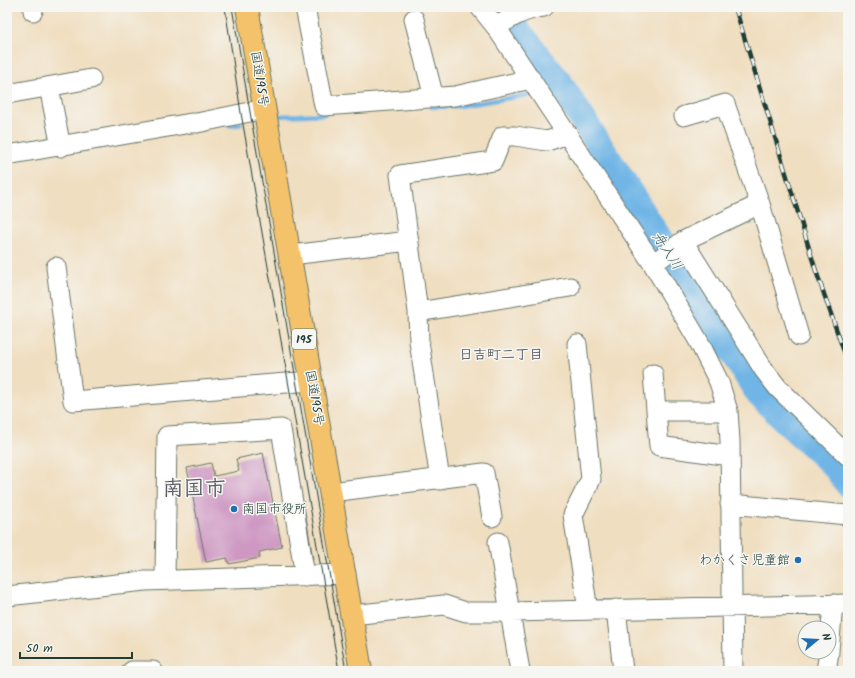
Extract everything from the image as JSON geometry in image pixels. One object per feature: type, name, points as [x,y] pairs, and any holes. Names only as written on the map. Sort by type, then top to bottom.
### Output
[{"type":"highway","name":"国道195号","points":[[247,7],[291,255],[310,381],[346,574],[361,671]]},
{"type":"street","points":[[305,7],[324,106],[455,96],[531,79]]},
{"type":"street","points":[[480,7],[496,27],[653,264],[698,340],[719,382],[728,411],[733,671]]},
{"type":"street","points":[[496,27],[518,13],[531,8],[544,7]]},
{"type":"street","points":[[414,19],[434,98]]},
{"type":"street","points":[[7,94],[91,79]]},
{"type":"street","points":[[49,87],[61,147]]},
{"type":"street","points":[[684,116],[725,104],[760,204],[799,336]]},
{"type":"street","points":[[7,155],[61,147],[191,122],[197,123],[264,109]]},
{"type":"street","points":[[440,480],[419,341],[418,312],[400,175],[493,161],[503,136],[515,136],[548,141],[568,134]]},
{"type":"street","points":[[653,264],[683,241],[760,204]]},
{"type":"street","points":[[291,255],[409,241]]},
{"type":"street","points":[[683,241],[764,370],[778,388],[848,456]]},
{"type":"street","points":[[56,267],[72,401],[310,381]]},
{"type":"street","points":[[418,312],[570,287]]},
{"type":"street","points":[[577,344],[591,479],[573,515],[588,610]]},
{"type":"street","points":[[653,374],[659,446],[730,456]]},
{"type":"street","points":[[656,411],[728,411]]},
{"type":"street","points":[[165,580],[166,436],[281,429],[305,576]]},
{"type":"street","points":[[331,492],[440,480],[484,473],[492,517]]},
{"type":"street","points":[[730,504],[847,515],[848,517]]},
{"type":"street","points":[[498,542],[507,602],[511,612],[520,671]]},
{"type":"street","points":[[7,596],[145,581],[346,574]]},
{"type":"street","points":[[352,615],[444,605],[466,612],[511,612],[841,604],[837,620]]},
{"type":"street","points":[[616,609],[623,671]]},
{"type":"street","points":[[826,671],[828,660]]},
{"type":"street","points":[[132,671],[153,671]]},
{"type":"building","points":[[263,453],[282,547],[259,552],[260,558],[229,564],[227,558],[206,562],[187,468],[211,463],[214,476],[239,471],[236,459]]},
{"type":"building","points":[[303,501],[313,559],[307,560],[298,502]]},
{"type":"waterway","name":"舟入川","points":[[499,7],[560,84],[759,394],[835,466],[848,484]]},
{"type":"waterway","points":[[543,90],[560,84]]},
{"type":"waterway","points":[[432,107],[459,106],[534,94]]},
{"type":"waterway","points":[[279,116],[325,114]]},
{"type":"waterway","points":[[229,126],[241,124]]},
{"type":"tram line","points":[[225,7],[241,113],[339,671]]},
{"type":"tram line","points":[[232,7],[346,671]]},
{"type":"railway","points":[[735,7],[816,271],[848,363]]},
{"type":"place","name":"南国市役所","points":[[234,509]]},
{"type":"place","name":"わかくさ児童館","points":[[798,560]]},
{"type":"district","name":"日吉町二丁目","points":[[501,355]]},
{"type":"district","name":"南国市","points":[[194,489]]}]
